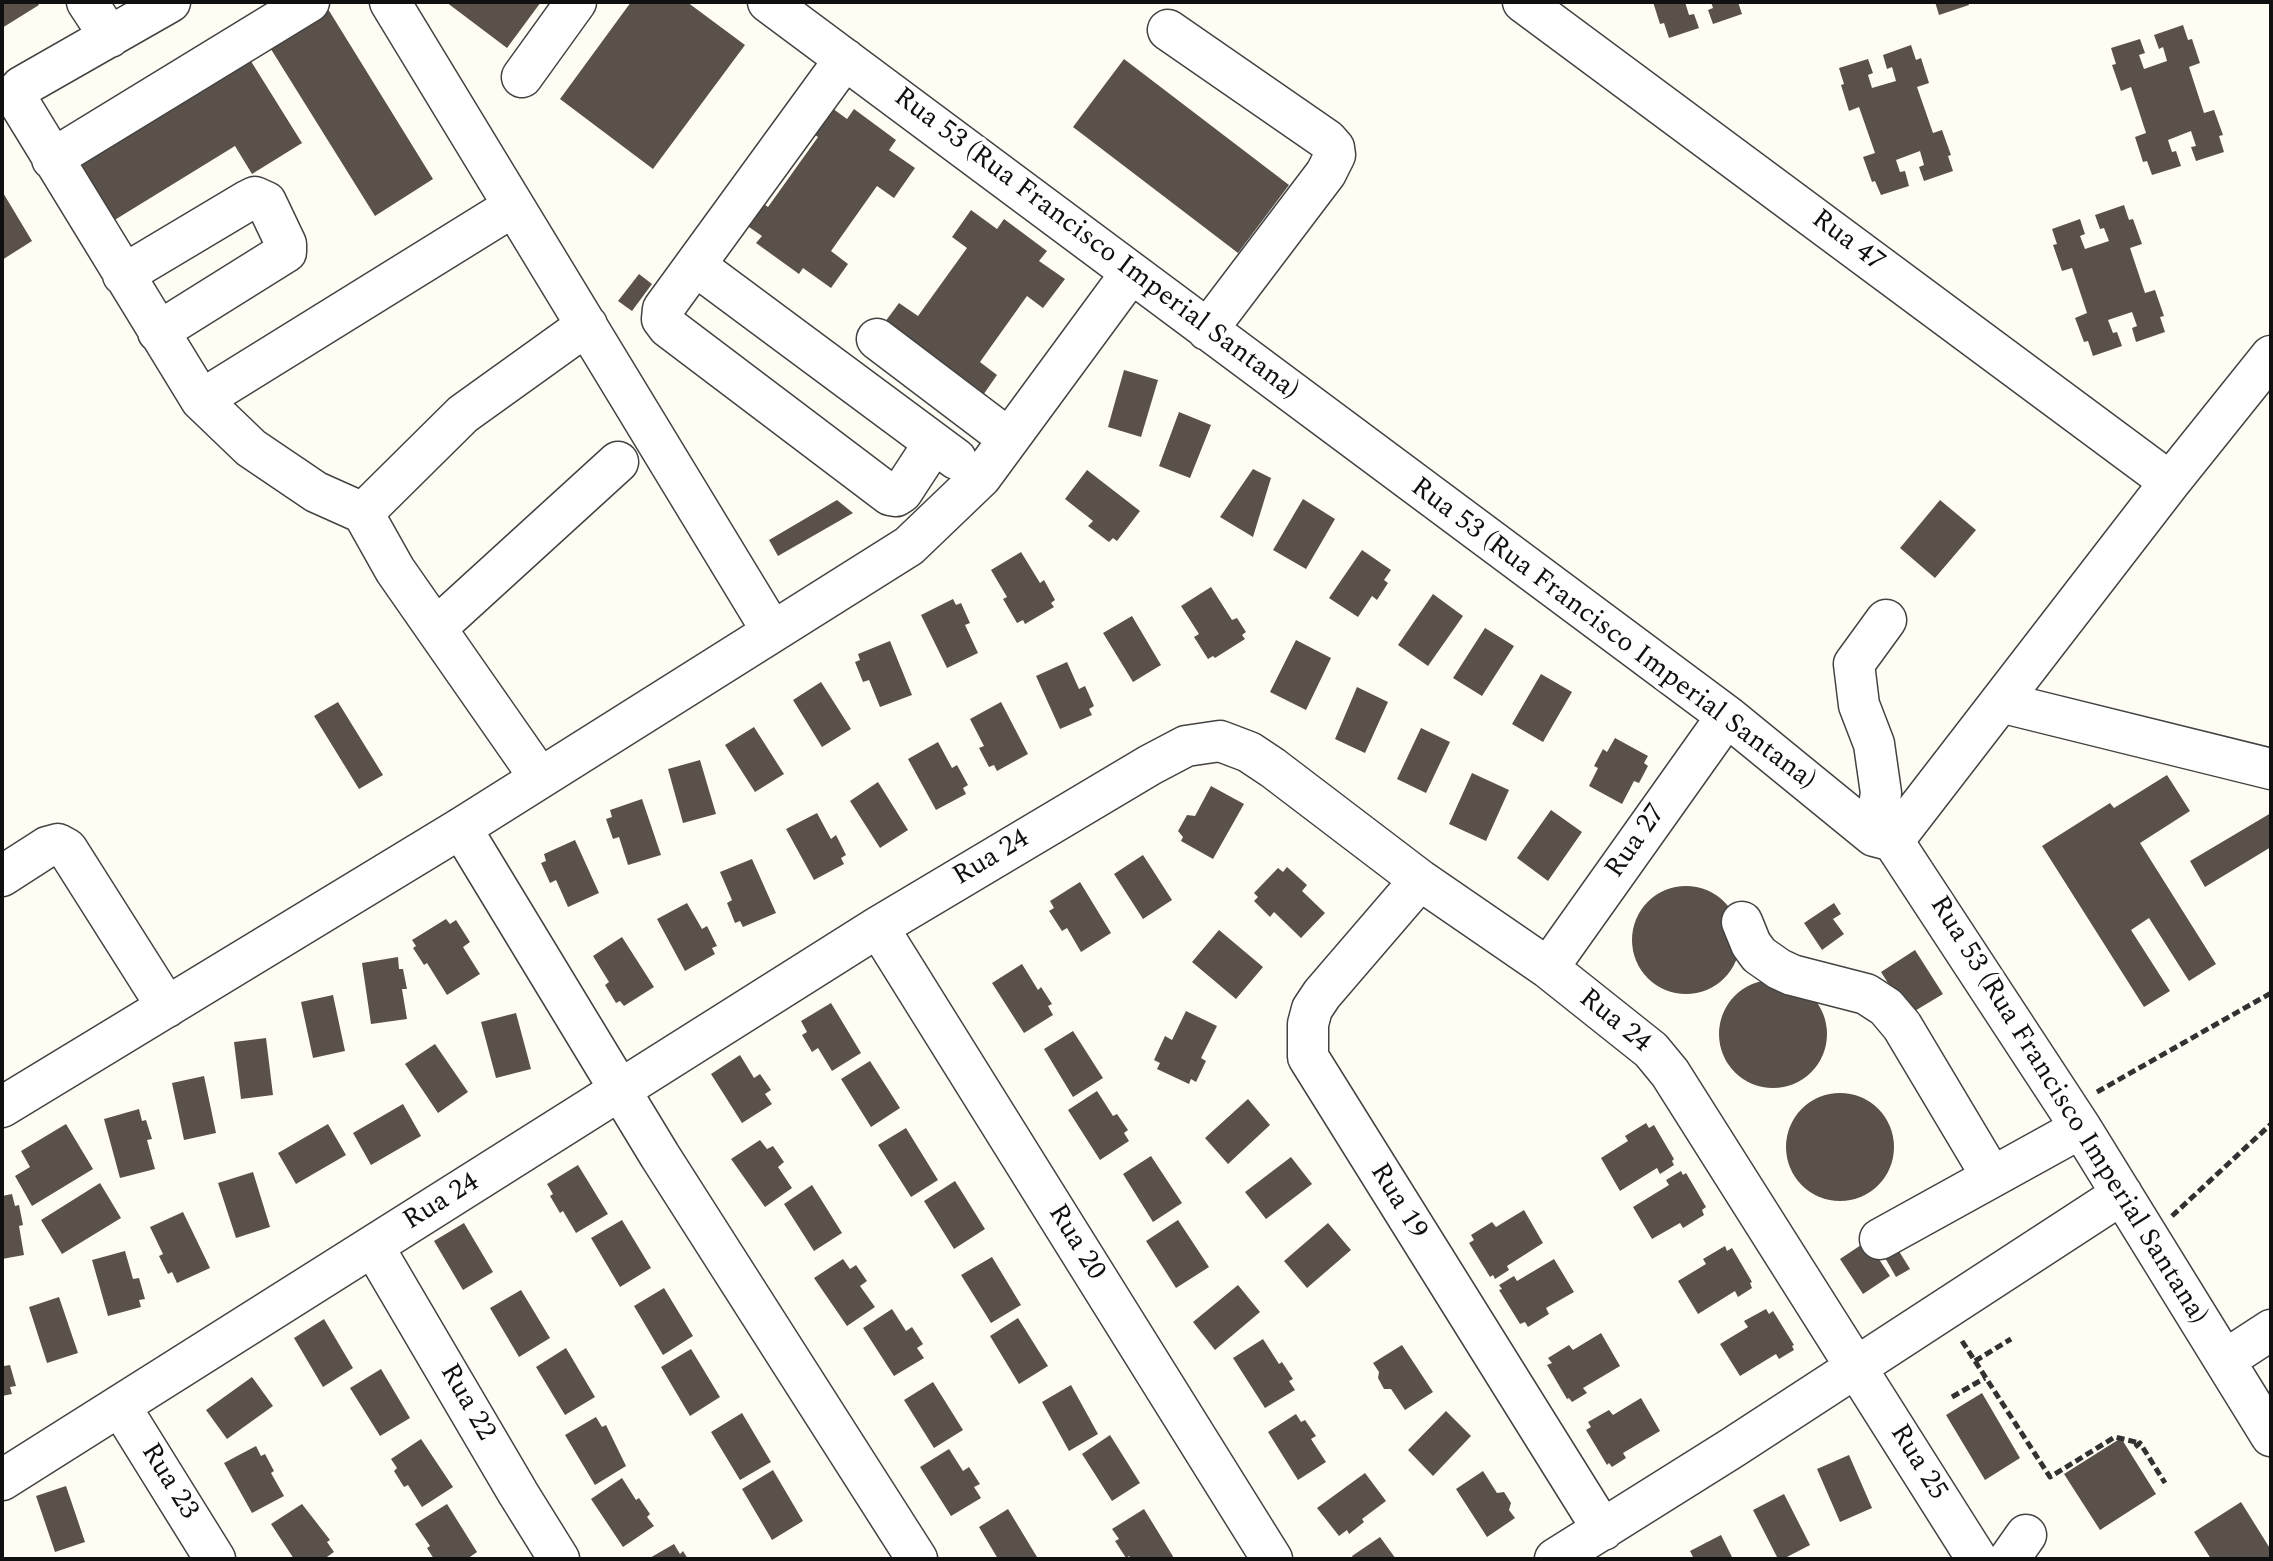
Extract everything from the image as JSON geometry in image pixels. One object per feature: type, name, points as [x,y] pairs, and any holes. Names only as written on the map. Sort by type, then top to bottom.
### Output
[{"type":"street","points":[[87,2],[110,37]]},
{"type":"street","points":[[170,2],[17,90],[15,96],[201,400],[251,448],[316,492],[363,513],[395,570],[540,778]]},
{"type":"street","points":[[52,159],[309,2]]},
{"type":"street","points":[[390,2],[772,631]]},
{"type":"street","points":[[522,77],[576,2]]},
{"type":"street","name":"Rua 53 (Rua Francisco Imperial Santana)","points":[[768,2],[1727,716],[1883,838],[2075,1118],[2271,1436]]},
{"type":"street","name":"Rua 47","points":[[1523,2],[2170,482]]},
{"type":"street","points":[[1168,30],[1327,140],[1334,148],[1335,155],[1326,173],[1207,330]]},
{"type":"street","points":[[845,59],[663,309],[664,323],[890,495],[896,496],[902,492],[934,443]]},
{"type":"street","points":[[123,275],[247,201],[255,197],[266,202],[286,244],[286,252],[158,332]]},
{"type":"street","points":[[201,400],[514,206]]},
{"type":"street","points":[[696,266],[981,477]]},
{"type":"street","points":[[2,1107],[461,828],[909,546],[981,477],[1131,273]]},
{"type":"street","points":[[363,513],[463,414],[587,325]]},
{"type":"street","points":[[877,339],[1009,439]]},
{"type":"street","points":[[1883,838],[2000,702],[2271,356]]},
{"type":"street","points":[[436,628],[618,462]]},
{"type":"street","points":[[1883,838],[1874,744],[1859,705],[1854,664],[1886,620]]},
{"type":"street","points":[[2000,702],[2271,769]]},
{"type":"street","name":"Rua 27","points":[[1548,968],[1727,716]]},
{"type":"street","name":"Rua 24","points":[[2,1480],[878,927],[1150,765],[1186,746],[1220,741],[1249,752],[1273,768],[1420,880],[1548,968],[1651,1050],[1670,1073],[1857,1366]]},
{"type":"street","points":[[461,828],[620,1090],[917,1559]]},
{"type":"street","points":[[2,876],[47,847],[58,844],[67,849],[167,1007]]},
{"type":"street","name":"Rua 19","points":[[1420,880],[1317,1001],[1308,1024],[1308,1057],[1603,1530]]},
{"type":"street","points":[[1742,922],[1759,955],[1779,969],[1866,994],[1886,1007],[1902,1026],[1992,1177]]},
{"type":"street","name":"Rua 20","points":[[878,927],[1272,1559]]},
{"type":"street","points":[[1880,1239],[1992,1177],[2075,1118]]},
{"type":"street","points":[[1555,1559],[2122,1194]]},
{"type":"street","name":"Rua 22","points":[[373,1246],[559,1559]]},
{"type":"street","points":[[2225,1360],[2271,1330]]},
{"type":"street","name":"Rua 25","points":[[1857,1366],[1977,1559]]},
{"type":"street","name":"Rua 23","points":[[120,1406],[215,1559]]},
{"type":"path","points":[[2075,1118],[2271,993]]},
{"type":"path","points":[[2149,1238],[2271,1124]]},
{"type":"path","points":[[1975,1361],[2011,1339]]},
{"type":"path","points":[[1962,1341],[2050,1477],[2115,1437],[2138,1445],[2165,1483]]},
{"type":"path","points":[[1952,1397],[1985,1378]]},
{"type":"building","points":[[2,2],[37,2],[39,5],[2,28]]},
{"type":"building","points":[[446,2],[541,2],[507,48]]},
{"type":"building","points":[[631,2],[687,2],[745,45],[653,169],[560,99]]},
{"type":"building","points":[[1653,2],[1685,2],[1689,15],[1694,14],[1699,28],[1669,38],[1664,23],[1660,24]]},
{"type":"building","points":[[1711,2],[1738,2],[1742,14],[1713,24],[1708,10],[1713,8]]},
{"type":"building","points":[[1935,2],[1968,2],[1969,5],[1939,15]]},
{"type":"building","points":[[328,9],[433,179],[375,216],[269,46]]},
{"type":"building","points":[[2183,25],[2188,40],[2192,39],[2200,63],[2189,67],[2204,113],[2214,110],[2223,135],[2219,136],[2224,152],[2196,161],[2191,147],[2196,146],[2191,131],[2168,140],[2181,166],[2152,175],[2147,161],[2143,162],[2135,137],[2146,133],[2131,87],[2121,91],[2112,65],[2116,64],[2111,48],[2140,39],[2145,53],[2139,55],[2144,69],[2167,61],[2163,47],[2159,49],[2154,35]]},
{"type":"building","points":[[1911,45],[1916,60],[1921,58],[1929,83],[1917,87],[1933,133],[1942,130],[1953,171],[1924,181],[1919,167],[1924,165],[1920,151],[1896,160],[1900,172],[1905,171],[1909,186],[1881,195],[1875,181],[1872,182],[1863,157],[1875,153],[1859,107],[1849,111],[1839,68],[1868,59],[1873,73],[1868,75],[1872,88],[1896,81],[1892,67],[1887,69],[1883,55]]},
{"type":"building","points":[[249,58],[302,143],[252,174],[235,146],[113,221],[78,164]]},
{"type":"building","points":[[1124,59],[1289,185],[1238,253],[1073,127]]},
{"type":"building","points":[[821,100],[847,119],[854,109],[896,140],[889,150],[915,168],[894,198],[877,186],[831,251],[848,264],[831,288],[803,268],[799,274],[756,243],[762,236],[733,216],[749,193],[768,207],[818,137],[802,126]]},
{"type":"building","points":[[2,191],[32,241],[2,260]]},
{"type":"building","points":[[2124,205],[2142,244],[2130,248],[2145,293],[2155,290],[2164,316],[2160,317],[2165,332],[2136,342],[2132,328],[2137,326],[2132,312],[2108,320],[2122,346],[2093,356],[2075,318],[2087,313],[2072,268],[2062,271],[2053,245],[2057,244],[2052,229],[2080,219],[2085,234],[2080,236],[2085,249],[2109,241],[2095,215]]},
{"type":"building","points":[[971,210],[997,229],[1004,219],[1047,251],[1039,261],[1065,279],[1043,308],[1027,296],[980,362],[997,375],[981,398],[882,326],[899,303],[918,316],[967,248],[952,237]]},
{"type":"building","points":[[639,274],[652,284],[632,311],[618,301]]},
{"type":"building","points":[[1124,370],[1158,380],[1141,437],[1108,427]]},
{"type":"building","points":[[1179,412],[1211,425],[1190,478],[1159,466]]},
{"type":"building","points":[[1253,469],[1271,478],[1253,537],[1220,517]]},
{"type":"building","points":[[1087,470],[1140,511],[1117,541],[1113,538],[1109,542],[1088,526],[1093,521],[1065,499]]},
{"type":"building","points":[[1303,499],[1335,519],[1306,569],[1273,550]]},
{"type":"building","points":[[837,500],[853,513],[778,556],[769,540]]},
{"type":"building","points":[[1940,500],[1976,530],[1935,578],[1900,548]]},
{"type":"building","points":[[1362,550],[1391,570],[1384,580],[1388,583],[1377,600],[1372,596],[1358,617],[1329,598]]},
{"type":"building","points":[[1021,552],[1040,583],[1044,580],[1055,600],[1051,603],[1054,607],[1025,624],[1023,620],[1017,623],[1003,599],[1007,597],[991,570]]},
{"type":"building","points":[[1211,587],[1232,620],[1237,618],[1246,632],[1242,635],[1245,639],[1215,658],[1208,659],[1194,637],[1199,634],[1181,606]]},
{"type":"building","points":[[1433,594],[1463,616],[1428,666],[1398,645]]},
{"type":"building","points":[[953,599],[956,605],[961,603],[970,623],[965,625],[978,653],[947,668],[921,615]]},
{"type":"building","points":[[1132,616],[1161,665],[1133,682],[1103,633]]},
{"type":"building","points":[[1485,628],[1514,646],[1482,696],[1453,678]]},
{"type":"building","points":[[1296,640],[1331,658],[1306,710],[1270,692]]},
{"type":"building","points":[[890,641],[912,695],[880,707],[869,680],[863,682],[855,662],[860,660],[858,654]]},
{"type":"building","points":[[1067,662],[1079,689],[1085,686],[1094,706],[1089,709],[1092,715],[1060,729],[1036,676]]},
{"type":"building","points":[[1541,674],[1572,692],[1543,742],[1512,724]]},
{"type":"building","points":[[821,682],[851,729],[822,747],[793,700]]},
{"type":"building","points":[[1357,687],[1388,702],[1365,753],[1335,739]]},
{"type":"building","points":[[338,702],[383,775],[359,789],[314,716]]},
{"type":"building","points":[[1001,702],[1028,754],[997,771],[994,765],[989,767],[979,748],[984,746],[970,719]]},
{"type":"building","points":[[754,727],[784,774],[755,792],[725,745]]},
{"type":"building","points":[[1421,728],[1450,742],[1426,793],[1397,779]]},
{"type":"building","points":[[1615,738],[1648,756],[1644,763],[1648,766],[1639,783],[1634,781],[1622,804],[1589,786],[1598,768],[1594,766],[1603,749],[1607,752]]},
{"type":"building","points":[[938,742],[952,768],[957,765],[968,785],[963,788],[966,794],[936,810],[908,759]]},
{"type":"building","points":[[700,760],[716,814],[683,823],[668,769]]},
{"type":"building","points":[[1472,773],[1509,790],[1486,841],[1449,824]]},
{"type":"building","points":[[2167,775],[2190,811],[2140,843],[2216,964],[2189,981],[2149,918],[2131,930],[2170,991],[2144,1007],[2042,846],[2110,803],[2114,808]]},
{"type":"building","points":[[878,782],[908,830],[880,848],[850,801]]},
{"type":"building","points":[[1211,786],[1244,804],[1213,859],[1181,841],[1183,837],[1178,831],[1187,815],[1195,816]]},
{"type":"building","points":[[642,799],[661,855],[628,865],[619,837],[613,839],[606,819],[612,817],[610,810]]},
{"type":"building","points":[[1551,810],[1582,832],[1548,881],[1517,858]]},
{"type":"building","points":[[817,813],[831,839],[836,835],[846,855],[841,858],[844,864],[814,880],[786,829]]},
{"type":"building","points":[[2271,813],[2271,847],[2205,887],[2190,861]]},
{"type":"building","points":[[575,840],[599,893],[568,907],[556,880],[550,883],[541,863],[546,861],[544,854]]},
{"type":"building","points":[[1143,855],[1172,900],[1143,919],[1114,874]]},
{"type":"building","points":[[752,859],[776,913],[743,927],[740,921],[735,923],[727,903],[732,900],[720,872]]},
{"type":"building","points":[[1287,867],[1307,885],[1302,891],[1325,913],[1301,938],[1274,912],[1270,917],[1254,901],[1258,897],[1254,893],[1278,868],[1283,872]]},
{"type":"building","points":[[1080,882],[1111,933],[1081,952],[1067,928],[1062,931],[1049,911],[1054,908],[1050,901]]},
{"type":"building","points":[[1686,886],[1707,890],[1724,902],[1736,919],[1740,940],[1736,961],[1724,978],[1707,990],[1686,994],[1665,990],[1648,978],[1636,961],[1632,940],[1636,919],[1648,902],[1665,890]]},
{"type":"building","points":[[687,903],[702,929],[707,926],[717,946],[712,948],[715,954],[685,971],[657,919]]},
{"type":"building","points":[[1834,903],[1841,914],[1833,919],[1844,934],[1822,950],[1804,923]]},
{"type":"building","points":[[446,919],[450,924],[456,920],[470,942],[463,947],[480,974],[447,995],[427,963],[424,965],[413,948],[416,946],[412,940]]},
{"type":"building","points":[[1219,930],[1263,967],[1236,999],[1192,962]]},
{"type":"building","points":[[622,937],[654,987],[624,1006],[620,1001],[616,1003],[605,985],[609,982],[593,956]]},
{"type":"building","points":[[1915,950],[1943,994],[1908,1015],[1881,972]]},
{"type":"building","points":[[398,957],[407,989],[402,989],[407,1019],[371,1024],[362,963]]},
{"type":"building","points":[[1022,964],[1038,990],[1041,987],[1052,1004],[1048,1006],[1053,1015],[1024,1033],[992,983]]},
{"type":"building","points":[[1773,980],[1794,984],[1811,996],[1823,1013],[1827,1034],[1823,1055],[1811,1072],[1794,1084],[1773,1088],[1752,1084],[1735,1072],[1723,1055],[1719,1034],[1723,1013],[1735,996],[1752,984]]},
{"type":"building","points":[[333,995],[345,1051],[313,1058],[301,1002]]},
{"type":"building","points":[[831,1003],[861,1053],[832,1071],[818,1048],[812,1052],[802,1035],[807,1032],[801,1021]]},
{"type":"building","points":[[1186,1011],[1217,1026],[1201,1058],[1206,1061],[1196,1082],[1191,1079],[1189,1084],[1157,1069],[1160,1063],[1154,1060],[1165,1036],[1172,1040]]},
{"type":"building","points":[[516,1013],[531,1069],[496,1078],[481,1022]]},
{"type":"building","points":[[1073,1031],[1103,1078],[1073,1097],[1044,1049]]},
{"type":"building","points":[[266,1038],[273,1095],[241,1099],[234,1042]]},
{"type":"building","points":[[435,1044],[468,1092],[438,1113],[405,1064]]},
{"type":"building","points":[[740,1055],[754,1078],[760,1074],[771,1090],[765,1094],[772,1104],[742,1123],[711,1074]]},
{"type":"building","points":[[870,1061],[900,1108],[871,1127],[841,1079]]},
{"type":"building","points":[[204,1076],[216,1133],[184,1140],[172,1083]]},
{"type":"building","points":[[1097,1091],[1113,1116],[1117,1114],[1128,1130],[1124,1133],[1129,1141],[1100,1160],[1068,1110]]},
{"type":"building","points":[[1840,1093],[1861,1097],[1878,1109],[1890,1126],[1894,1147],[1890,1168],[1878,1185],[1861,1197],[1840,1201],[1819,1197],[1802,1185],[1790,1168],[1786,1147],[1790,1126],[1802,1109],[1819,1097]]},
{"type":"building","points":[[1248,1099],[1270,1125],[1228,1164],[1205,1138]]},
{"type":"building","points":[[403,1104],[421,1136],[371,1165],[353,1133]]},
{"type":"building","points":[[139,1109],[152,1139],[147,1140],[155,1169],[120,1178],[104,1119]]},
{"type":"building","points":[[1646,1123],[1649,1128],[1654,1125],[1674,1159],[1674,1165],[1660,1174],[1657,1168],[1620,1191],[1601,1158],[1628,1141],[1625,1136]]},
{"type":"building","points":[[66,1124],[93,1169],[32,1206],[15,1176],[30,1167],[21,1151]]},
{"type":"building","points":[[328,1124],[346,1155],[296,1184],[278,1153]]},
{"type":"building","points":[[906,1128],[938,1180],[911,1197],[878,1145]]},
{"type":"building","points":[[760,1140],[767,1149],[773,1146],[784,1162],[778,1167],[792,1188],[765,1207],[731,1159]]},
{"type":"building","points":[[1151,1156],[1182,1203],[1153,1222],[1123,1174]]},
{"type":"building","points":[[1291,1157],[1312,1184],[1266,1219],[1245,1192]]},
{"type":"building","points":[[578,1165],[608,1214],[576,1233],[563,1211],[560,1213],[547,1184]]},
{"type":"building","points":[[1681,1171],[1683,1175],[1686,1173],[1706,1207],[1702,1210],[1704,1215],[1683,1228],[1680,1223],[1652,1239],[1633,1207],[1669,1185],[1666,1180]]},
{"type":"building","points":[[253,1172],[270,1227],[236,1238],[218,1183]]},
{"type":"building","points":[[955,1181],[985,1229],[954,1249],[924,1201]]},
{"type":"building","points":[[100,1183],[121,1218],[62,1254],[41,1220]]},
{"type":"building","points":[[812,1185],[842,1233],[814,1251],[784,1204]]},
{"type":"building","points":[[12,1194],[15,1206],[19,1205],[23,1225],[19,1226],[24,1255],[2,1259],[2,1196]]},
{"type":"building","points":[[1524,1210],[1543,1243],[1507,1266],[1509,1270],[1495,1279],[1493,1275],[1490,1277],[1469,1243],[1474,1240],[1471,1235],[1492,1222],[1496,1227]]},
{"type":"building","points":[[183,1212],[210,1268],[177,1283],[172,1272],[168,1274],[159,1256],[163,1254],[150,1227]]},
{"type":"building","points":[[622,1220],[651,1268],[620,1287],[591,1238]]},
{"type":"building","points":[[1178,1220],[1209,1267],[1176,1288],[1146,1241]]},
{"type":"building","points":[[464,1223],[493,1272],[463,1290],[434,1241]]},
{"type":"building","points":[[1328,1223],[1351,1250],[1307,1288],[1284,1261]]},
{"type":"building","points":[[1867,1241],[1890,1276],[1863,1294],[1840,1259]]},
{"type":"building","points":[[1725,1246],[1727,1251],[1732,1248],[1752,1282],[1752,1288],[1738,1297],[1735,1291],[1698,1314],[1678,1281],[1706,1264],[1703,1259]]},
{"type":"building","points":[[1897,1248],[1910,1269],[1896,1277],[1884,1256]]},
{"type":"building","points":[[125,1251],[133,1279],[139,1278],[145,1299],[139,1300],[141,1307],[108,1316],[92,1260]]},
{"type":"building","points":[[992,1257],[1021,1305],[991,1323],[961,1275]]},
{"type":"building","points":[[843,1259],[850,1269],[856,1265],[867,1281],[860,1286],[875,1307],[847,1326],[814,1278]]},
{"type":"building","points":[[1554,1259],[1574,1292],[1546,1308],[1549,1314],[1528,1327],[1525,1322],[1520,1324],[1499,1285],[1514,1276],[1517,1281]]},
{"type":"building","points":[[1238,1285],[1260,1312],[1215,1350],[1193,1322]]},
{"type":"building","points":[[664,1288],[693,1336],[663,1355],[634,1306]]},
{"type":"building","points":[[521,1290],[550,1338],[519,1357],[490,1308]]},
{"type":"building","points":[[59,1297],[78,1353],[47,1363],[29,1307]]},
{"type":"building","points":[[892,1309],[906,1331],[912,1327],[923,1344],[917,1348],[924,1358],[894,1376],[863,1328]]},
{"type":"building","points":[[1766,1309],[1769,1314],[1773,1311],[1794,1350],[1779,1359],[1776,1354],[1740,1376],[1720,1344],[1748,1327],[1744,1321]]},
{"type":"building","points":[[1018,1318],[1048,1366],[1019,1384],[990,1336]]},
{"type":"building","points":[[324,1319],[353,1368],[323,1387],[294,1338]]},
{"type":"building","points":[[1601,1333],[1620,1366],[1583,1388],[1587,1393],[1572,1402],[1567,1399],[1547,1365],[1552,1363],[1548,1358],[1569,1345],[1573,1350]]},
{"type":"building","points":[[1263,1339],[1293,1379],[1289,1381],[1295,1390],[1265,1408],[1233,1358]]},
{"type":"building","points":[[1402,1345],[1433,1392],[1405,1410],[1391,1389],[1384,1389],[1373,1363]]},
{"type":"building","points":[[566,1348],[595,1397],[565,1415],[536,1367]]},
{"type":"building","points":[[691,1349],[720,1397],[690,1416],[661,1367]]},
{"type":"building","points":[[2,1361],[4,1366],[10,1365],[16,1386],[10,1387],[12,1394],[2,1396]]},
{"type":"building","points":[[381,1369],[410,1418],[380,1436],[350,1388]]},
{"type":"building","points":[[252,1377],[273,1406],[227,1439],[206,1410]]},
{"type":"building","points":[[933,1382],[963,1430],[934,1448],[904,1400]]},
{"type":"building","points":[[1071,1385],[1098,1434],[1069,1451],[1042,1402]]},
{"type":"building","points":[[1982,1393],[2020,1458],[1985,1480],[1946,1415]]},
{"type":"building","points":[[1641,1398],[1660,1431],[1623,1453],[1626,1458],[1612,1467],[1609,1463],[1607,1465],[1586,1430],[1591,1427],[1588,1422],[1609,1410],[1613,1415]]},
{"type":"building","points":[[1446,1411],[1471,1436],[1433,1476],[1408,1450]]},
{"type":"building","points":[[742,1413],[771,1462],[740,1480],[711,1432]]},
{"type":"building","points":[[1296,1414],[1301,1422],[1305,1420],[1316,1436],[1311,1439],[1326,1462],[1298,1480],[1268,1432]]},
{"type":"building","points":[[596,1417],[602,1427],[606,1425],[626,1466],[595,1485],[565,1435]]},
{"type":"building","points":[[1110,1435],[1140,1483],[1112,1501],[1082,1454]]},
{"type":"building","points":[[2121,1438],[2156,1494],[2100,1530],[2064,1474]]},
{"type":"building","points":[[421,1439],[453,1487],[422,1507],[408,1485],[404,1487],[391,1459]]},
{"type":"building","points":[[256,1446],[261,1456],[265,1454],[284,1496],[252,1513],[224,1463]]},
{"type":"building","points":[[949,1449],[963,1471],[969,1467],[980,1484],[974,1487],[981,1498],[951,1516],[920,1467]]},
{"type":"building","points":[[1849,1455],[1872,1508],[1840,1522],[1817,1469]]},
{"type":"building","points":[[773,1470],[803,1521],[772,1540],[742,1489]]},
{"type":"building","points":[[1483,1471],[1497,1493],[1504,1492],[1511,1503],[1509,1510],[1515,1518],[1487,1537],[1456,1489]]},
{"type":"building","points":[[1365,1473],[1386,1501],[1362,1519],[1364,1522],[1349,1534],[1347,1530],[1339,1536],[1317,1508]]},
{"type":"building","points":[[622,1478],[636,1500],[639,1498],[650,1514],[647,1517],[654,1526],[623,1547],[591,1499]]},
{"type":"building","points":[[66,1486],[85,1542],[55,1552],[36,1496]]},
{"type":"building","points":[[1784,1494],[1810,1545],[1778,1559],[1753,1510]]},
{"type":"building","points":[[2241,1502],[2271,1550],[2271,1559],[2211,1559],[2194,1532]]},
{"type":"building","points":[[302,1504],[330,1540],[327,1542],[334,1552],[324,1559],[294,1559],[271,1524]]},
{"type":"building","points":[[447,1504],[477,1552],[467,1559],[434,1559],[427,1548],[430,1546],[415,1524]]},
{"type":"building","points":[[1008,1509],[1037,1557],[1034,1559],[998,1559],[979,1527]]},
{"type":"building","points":[[1144,1509],[1174,1558],[1126,1558],[1115,1541],[1119,1539],[1112,1529]]},
{"type":"building","points":[[1721,1535],[1733,1559],[1694,1559],[1690,1551]]},
{"type":"building","points":[[1380,1537],[1396,1559],[1354,1559],[1352,1556]]},
{"type":"building","points":[[674,1544],[680,1554],[683,1551],[688,1559],[648,1559]]}]
